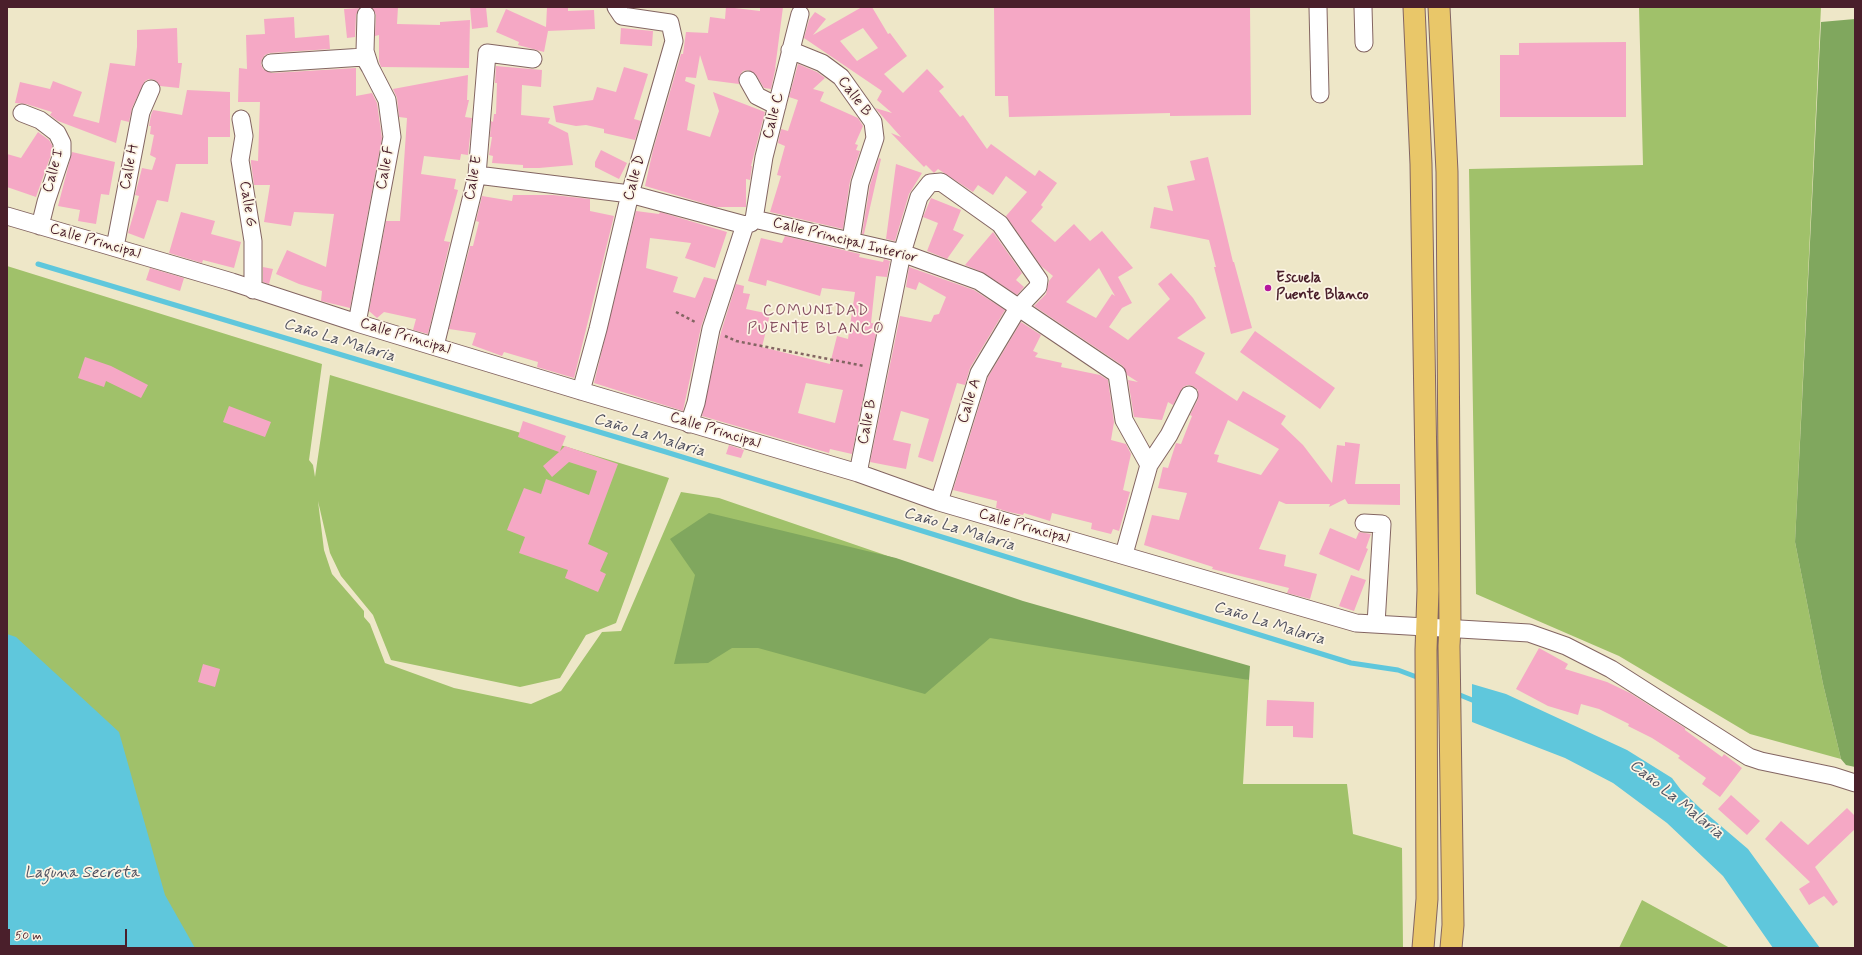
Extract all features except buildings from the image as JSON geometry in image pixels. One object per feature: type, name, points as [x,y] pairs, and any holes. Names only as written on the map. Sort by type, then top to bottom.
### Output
[{"type":"main road","points":[[1439,7],[1448,172],[1449,637],[1453,925],[1451,948]]},
{"type":"main road","points":[[1413,8],[1421,172],[1428,590],[1426,650],[1427,899],[1423,948]]},
{"type":"street","name":"Calle D","points":[[581,391],[598,329],[630,194],[674,41],[670,23],[622,16],[616,7]]},
{"type":"street","points":[[1318,7],[1320,94]]},
{"type":"street","points":[[1363,7],[1364,43]]},
{"type":"street","name":"Calle C","points":[[689,424],[696,403],[711,329],[750,222],[764,157],[800,14]]},
{"type":"street","name":"Calle F","points":[[357,323],[392,137],[387,100],[370,67],[365,51],[366,15]]},
{"type":"street","name":"Calle B","points":[[790,50],[822,63],[841,76],[873,122],[875,138],[860,183],[850,240]]},
{"type":"street","name":"Calle E","points":[[435,346],[477,175],[487,53],[533,59]]},
{"type":"street","points":[[271,63],[364,57],[370,67]]},
{"type":"street","points":[[748,80],[758,96],[777,106]]},
{"type":"street","name":"Calle H","points":[[115,247],[141,112],[151,89]]},
{"type":"street","name":"Calle I","points":[[22,113],[40,120],[57,133],[62,142],[62,154],[46,202],[40,226]]},
{"type":"street","name":"Calle G","points":[[241,119],[244,136],[240,160],[253,241],[253,290]]},
{"type":"street","name":"Calle Principal Interior","points":[[477,175],[630,194],[750,222],[850,240],[902,253],[978,281],[1117,374],[1124,420],[1150,465]]},
{"type":"street","name":"Calle A","points":[[902,253],[919,197],[930,183],[940,182],[1000,224],[1039,280],[1038,287],[1018,308],[978,372],[939,502]]},
{"type":"street","name":"Calle Principal","points":[[7,216],[232,282],[357,323],[689,424],[858,473],[939,502],[1124,554],[1356,623],[1427,627],[1449,637],[1529,633],[1566,646],[1611,669],[1749,757],[1761,761],[1833,776],[1855,784]]},
{"type":"street","name":"Calle B","points":[[858,473],[902,253]]},
{"type":"street","points":[[1124,554],[1150,465],[1165,441],[1189,395]]},
{"type":"street","points":[[1364,523],[1382,524],[1376,624]]},
{"type":"path","points":[[676,312],[689,320],[736,341],[879,369]]},
{"type":"green space","points":[[1639,7],[1821,7],[1795,542],[1823,684],[1841,759],[1750,734],[1619,656],[1476,594],[1469,169],[1643,165]]},
{"type":"green space","points":[[1855,19],[1855,767],[1846,765],[1841,759],[1823,684],[1795,542],[1821,22]]},
{"type":"green space","points":[[7,266],[322,364],[309,460],[313,465],[315,477],[330,375],[669,478],[616,623],[586,635],[560,678],[520,687],[391,660],[373,615],[341,576],[330,553],[318,501],[324,550],[332,574],[364,611],[364,617],[370,624],[385,663],[454,688],[531,704],[561,691],[602,632],[621,631],[681,492],[719,498],[1249,680],[1243,784],[1347,784],[1353,834],[1402,848],[1403,948],[7,948]]},
{"type":"green space","points":[[709,513],[896,558],[1023,601],[1250,666],[1249,680],[990,638],[925,694],[758,648],[732,648],[708,663],[674,664],[695,575],[670,539]]},
{"type":"green space","points":[[1642,900],[1730,948],[1619,948]]},
{"type":"water","name":"Laguna Secreta","points":[[7,634],[16,637],[119,732],[165,895],[195,948],[7,948]]},
{"type":"water","points":[[1472,684],[1506,694],[1627,750],[1672,778],[1681,790],[1701,809],[1748,849],[1820,948],[1773,948],[1723,876],[1667,823],[1613,783],[1565,758],[1472,722]]},
{"type":"waterway","name":"Caño La Malaria","points":[[38,264],[666,452],[1351,663],[1398,670],[1422,679]]},
{"type":"waterway","name":"Caño La Malaria","points":[[1455,693],[1477,702]]},
{"type":"place","name":"Escuela Puente Blanco","points":[[1268,288]]},
{"type":"district","name":"COMUNIDAD PUENTE BLANCO","points":[[816,321]]}]
